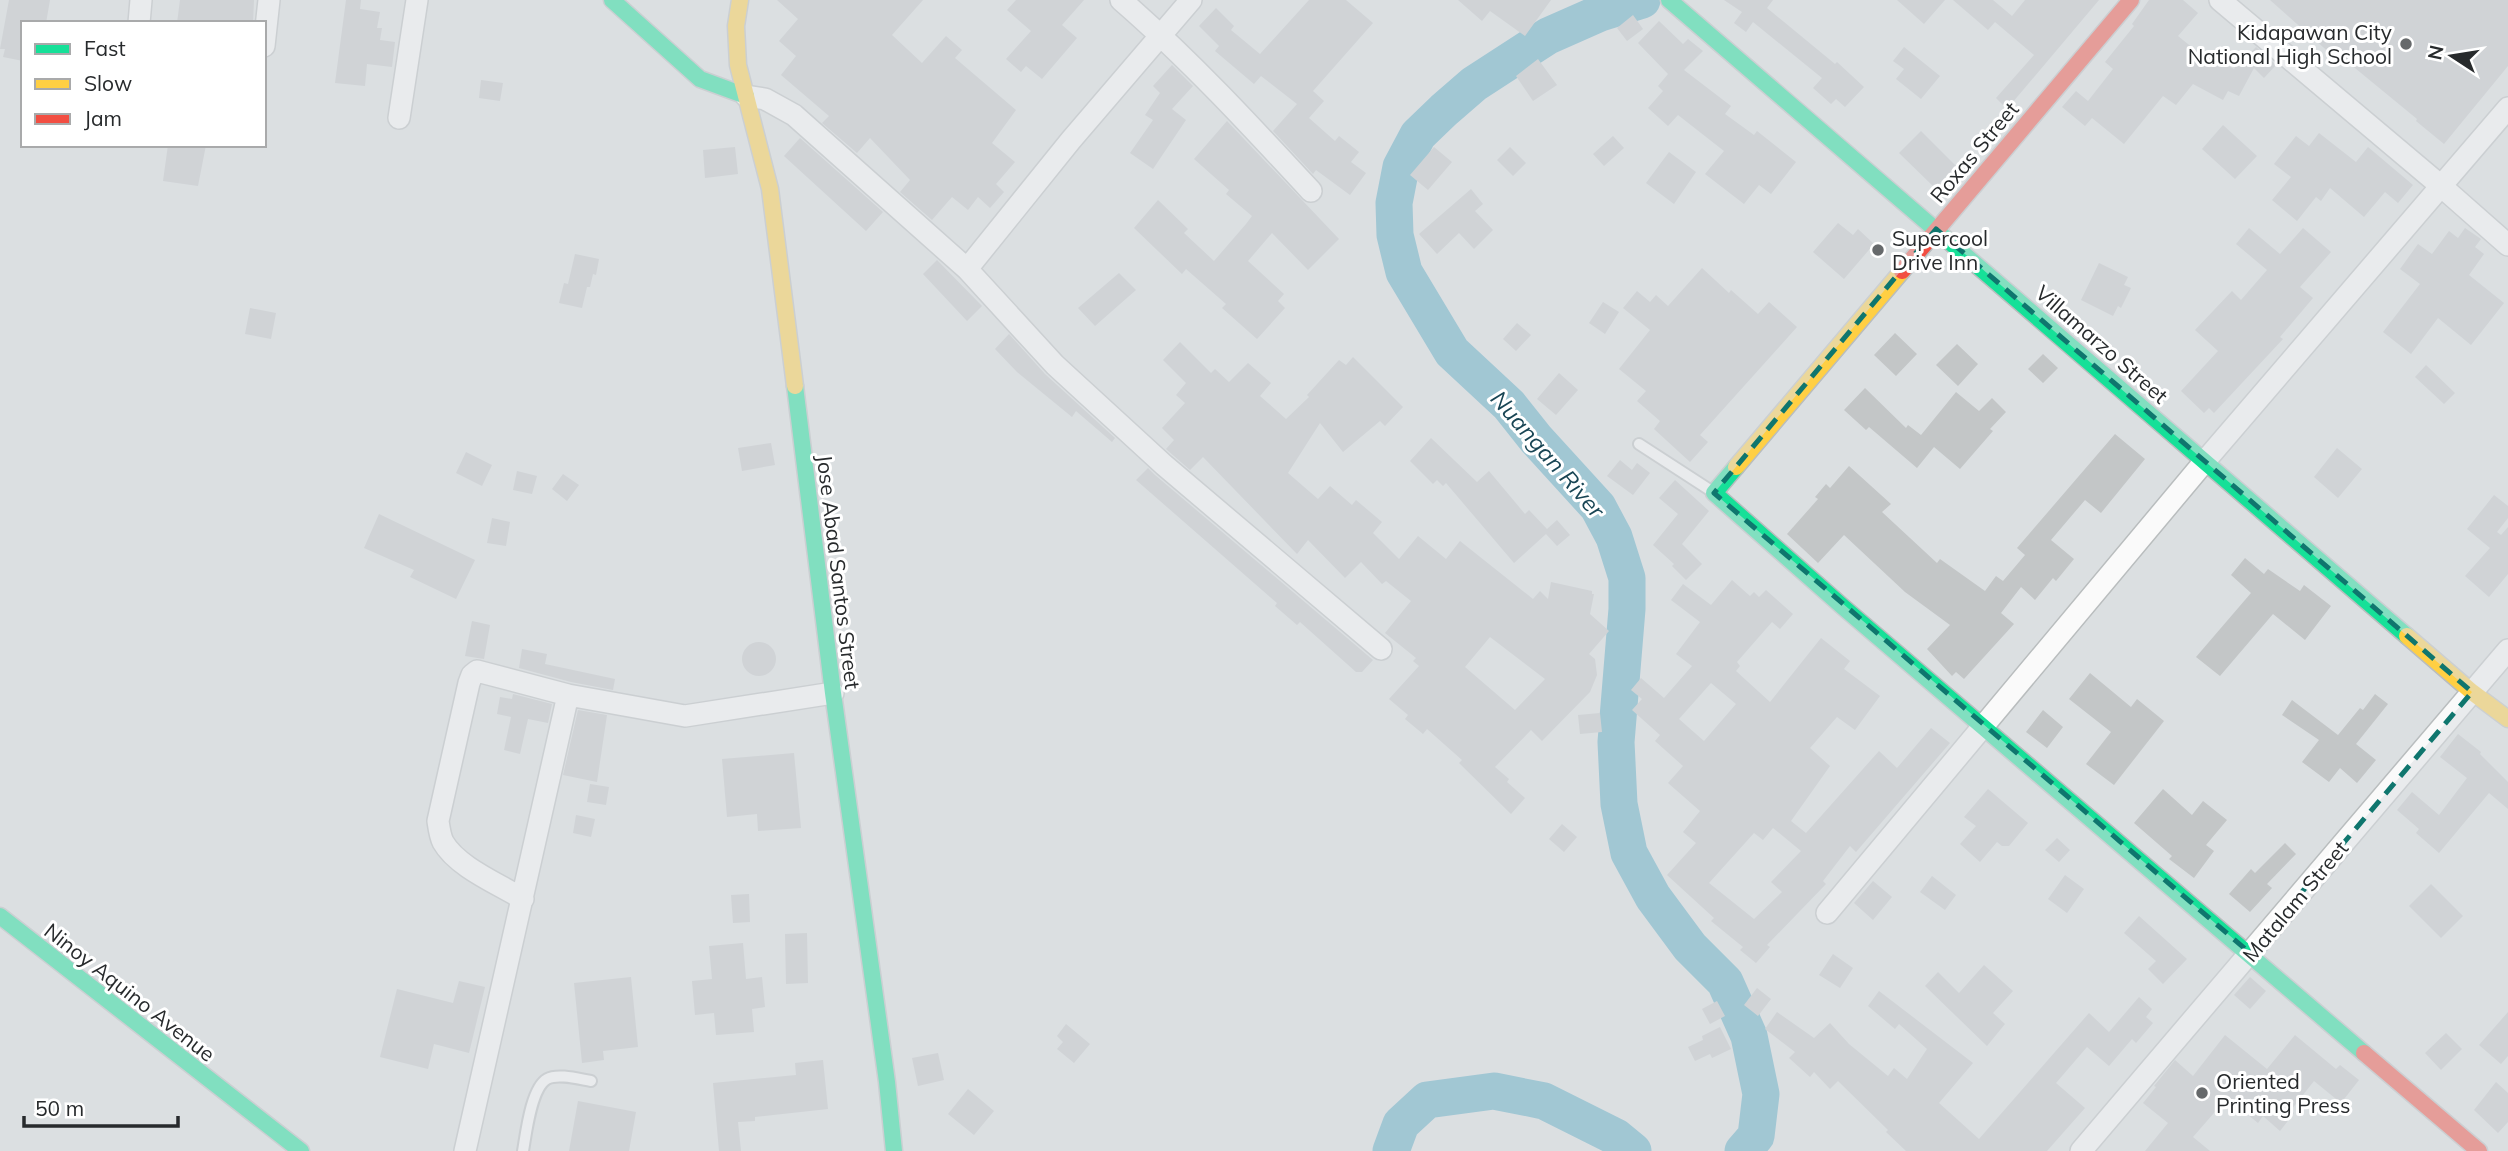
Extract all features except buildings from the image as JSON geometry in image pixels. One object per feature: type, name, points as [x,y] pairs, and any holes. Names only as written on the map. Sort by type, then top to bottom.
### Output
[{"type":"street","points":[[139,21],[141,0]]},
{"type":"street","points":[[266,28],[269,0]]},
{"type":"street","points":[[399,118],[417,0]]},
{"type":"street","points":[[612,0],[700,79],[746,96],[765,99],[794,115],[967,269],[1055,365],[1174,474],[1381,649]]},
{"type":"street","name":"Jose Abad Santos Street","points":[[740,0],[736,26],[737,50],[770,189],[894,1151]]},
{"type":"street","points":[[1121,0],[1161,34],[1311,191]]},
{"type":"street","points":[[967,269],[1071,140],[1191,0]]},
{"type":"street","name":"Villamarzo Street","points":[[1669,0],[2472,692],[2508,719]]},
{"type":"street","name":"Roxas Street","points":[[1714,493],[2131,0]]},
{"type":"street","points":[[2220,0],[2508,245]]},
{"type":"street","points":[[1827,913],[2205,461],[2508,108]]},
{"type":"street","points":[[1714,493],[2479,1151]]},
{"type":"street","name":"Matalam Street","points":[[2081,1151],[2508,650]]},
{"type":"street","points":[[523,899],[451,854],[442,840],[438,821],[472,675],[477,671],[568,695],[685,716],[833,693]]},
{"type":"street","points":[[465,1151],[568,695]]},
{"type":"street","name":"Ninoy Aquino Avenue","points":[[0,916],[301,1151]]},
{"type":"lane","points":[[1639,444],[1714,493]]},
{"type":"lane","points":[[523,1151],[533,1103],[540,1087],[548,1079],[560,1077],[591,1081]]},
{"type":"highlighted area","points":[[1936,229],[2472,692],[2250,953],[1714,493]]},
{"type":"waterway","name":"Nuangan River","points":[[1642,0],[1600,13],[1548,36],[1474,84],[1444,110],[1418,135],[1401,167],[1394,203],[1395,235],[1404,272],[1452,352],[1509,405],[1598,507],[1614,537],[1627,578],[1616,742],[1619,804],[1629,853],[1653,897],[1690,947],[1725,982],[1749,1036],[1761,1094],[1756,1136],[1743,1151]]},
{"type":"waterway","name":"Nuangan River","points":[[1391,1151],[1401,1124],[1427,1100],[1494,1091],[1544,1101],[1616,1137],[1633,1151]]},
{"type":"traffic: fast","points":[[612,0],[700,79],[746,96]]},
{"type":"traffic: fast","points":[[1669,0],[2407,636]]},
{"type":"traffic: fast","points":[[795,386],[894,1151]]},
{"type":"traffic: fast","points":[[1736,467],[1714,493],[1843,607],[2364,1053]]},
{"type":"traffic: fast","points":[[0,916],[301,1151]]},
{"type":"traffic: slow","points":[[740,0],[736,26],[738,65],[770,189],[795,386]]},
{"type":"traffic: slow","points":[[1736,467],[1902,271]]},
{"type":"traffic: slow","points":[[2407,636],[2508,719]]},
{"type":"traffic: jam","points":[[1902,271],[2131,0]]},
{"type":"traffic: jam","points":[[2364,1053],[2479,1151]]},
{"type":"place","name":"Kidapawan City National High School","points":[[2406,44]]},
{"type":"place","name":"Supercool Drive Inn","points":[[1878,250]]},
{"type":"place","name":"Oriented Printing Press","points":[[2202,1093]]}]
